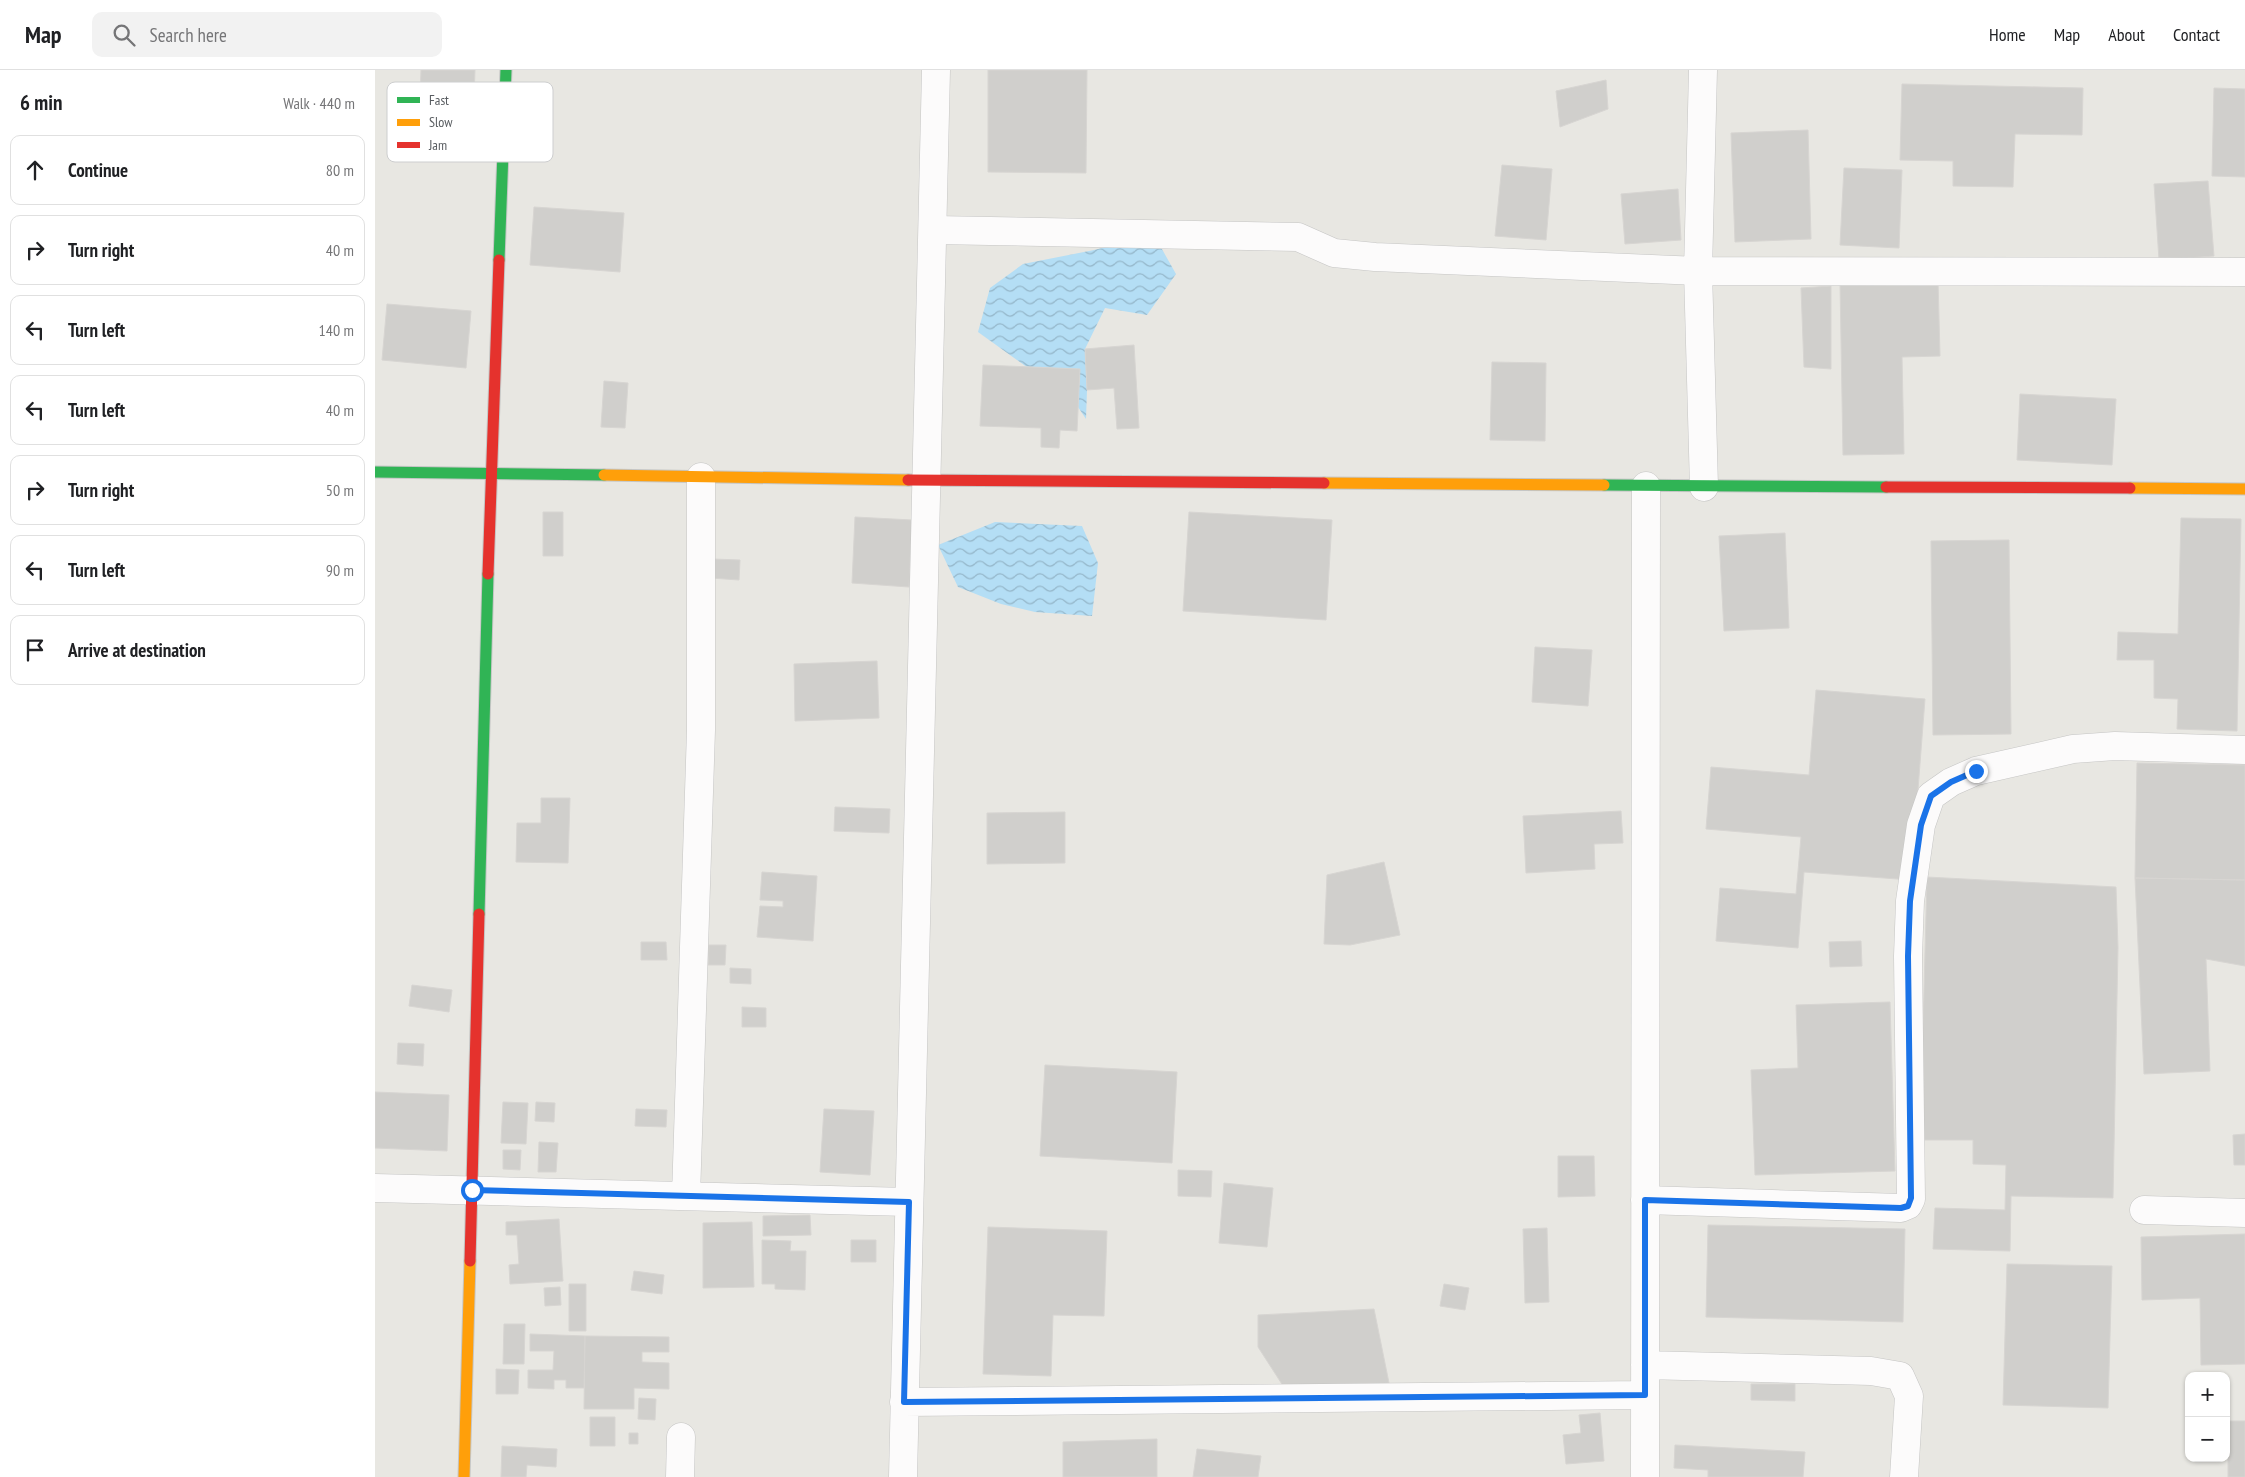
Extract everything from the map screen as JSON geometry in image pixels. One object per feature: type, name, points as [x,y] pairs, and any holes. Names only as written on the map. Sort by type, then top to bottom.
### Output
[{"type":"street","points":[[903,1477],[925,480],[934,230],[936,70]]},
{"type":"street","points":[[1703,70],[1698,271],[1704,487]]},
{"type":"street","points":[[464,1477],[491,474],[503,162]]},
{"type":"street","points":[[934,230],[1298,237],[1334,253],[1375,257],[1698,271],[2245,272]]},
{"type":"street","points":[[375,472],[925,480],[2245,490]]},
{"type":"street","points":[[686,1196],[701,730],[701,477]]},
{"type":"street","points":[[1645,1477],[1646,486]]},
{"type":"street","points":[[1645,1200],[1901,1208],[1908,1206],[1911,1198],[1908,956],[1910,901],[1921,825],[1931,796],[1951,782],[1976,771],[2073,749],[2115,746],[2245,750]]},
{"type":"street","points":[[375,1188],[909,1202]]},
{"type":"street","points":[[2144,1210],[2245,1213]]},
{"type":"street","points":[[1645,1365],[1871,1371],[1900,1376],[1909,1396],[1904,1477]]},
{"type":"street","points":[[904,1402],[1645,1395]]},
{"type":"street","points":[[680,1477],[681,1436]]},
{"type":"water","points":[[1154,235],[1176,274],[1147,315],[1105,308],[1085,349],[1086,419],[1074,401],[978,332],[990,288],[1023,264],[1094,250]]},
{"type":"water","points":[[995,522],[1082,526],[1098,563],[1092,616],[1035,612],[1001,604],[958,587],[938,545]]},
{"type":"building","points":[[421,70],[475,70],[475,82],[421,82]]},
{"type":"building","points":[[988,70],[1087,70],[1086,173],[988,172]]},
{"type":"building","points":[[1606,80],[1608,109],[1560,127],[1556,91]]},
{"type":"building","points":[[1902,84],[2083,88],[2082,135],[2015,134],[2013,187],[1953,186],[1953,161],[1900,160]]},
{"type":"building","points":[[2214,88],[2245,89],[2245,177],[2212,176]]},
{"type":"building","points":[[1808,130],[1811,239],[1735,242],[1731,133]]},
{"type":"building","points":[[1502,165],[1552,169],[1546,240],[1495,236]]},
{"type":"building","points":[[1844,168],[1902,170],[1899,248],[1840,245]]},
{"type":"building","points":[[2208,181],[2214,256],[2159,260],[2154,184]]},
{"type":"building","points":[[1678,189],[1681,240],[1625,244],[1621,194]]},
{"type":"building","points":[[534,207],[624,213],[620,272],[530,265]]},
{"type":"building","points":[[1938,281],[1940,356],[1902,357],[1904,454],[1843,455],[1840,282]]},
{"type":"building","points":[[1831,286],[1831,369],[1804,367],[1801,288]]},
{"type":"building","points":[[387,304],[471,311],[466,368],[382,360]]},
{"type":"building","points":[[1134,345],[1139,428],[1117,429],[1114,388],[1087,390],[1085,349]]},
{"type":"building","points":[[1492,362],[1546,363],[1545,441],[1490,440]]},
{"type":"building","points":[[983,365],[1080,369],[1077,431],[1060,430],[1059,448],[1041,447],[1041,428],[980,426]]},
{"type":"building","points":[[604,381],[628,383],[625,428],[601,427]]},
{"type":"building","points":[[2020,394],[2116,399],[2112,465],[2017,460]]},
{"type":"building","points":[[543,512],[563,512],[563,556],[543,556]]},
{"type":"building","points":[[1189,512],[1332,520],[1326,620],[1183,611]]},
{"type":"building","points":[[855,517],[912,520],[909,587],[852,583]]},
{"type":"building","points":[[2181,518],[2241,519],[2237,731],[2177,729],[2178,699],[2154,698],[2154,660],[2117,660],[2118,632],[2178,634]]},
{"type":"building","points":[[1785,533],[1789,628],[1724,631],[1719,536]]},
{"type":"building","points":[[2009,540],[2011,734],[1933,735],[1931,541]]},
{"type":"building","points":[[712,559],[740,560],[739,580],[711,578]]},
{"type":"building","points":[[1535,647],[1592,650],[1588,706],[1532,702]]},
{"type":"building","points":[[877,661],[879,718],[795,721],[794,664]]},
{"type":"building","points":[[1816,690],[1925,699],[1911,880],[1804,872],[1798,948],[1716,941],[1720,888],[1796,894],[1801,837],[1706,829],[1711,767],[1809,775]]},
{"type":"building","points":[[2137,763],[2245,765],[2245,880],[2135,878]]},
{"type":"building","points":[[541,798],[570,798],[568,863],[516,862],[517,823],[541,823]]},
{"type":"building","points":[[835,807],[890,809],[889,833],[834,831]]},
{"type":"building","points":[[1621,811],[1623,843],[1594,844],[1595,869],[1526,873],[1523,816]]},
{"type":"building","points":[[1065,812],[1065,863],[987,864],[987,813]]},
{"type":"building","points":[[1384,862],[1400,935],[1350,945],[1324,944],[1327,875]]},
{"type":"building","points":[[762,872],[817,876],[813,941],[757,937],[760,906],[783,907],[783,901],[760,900]]},
{"type":"building","points":[[1927,877],[2116,887],[2118,948],[2113,1198],[2011,1196],[2010,1251],[1933,1249],[1935,1208],[2005,1210],[2006,1165],[1973,1164],[1973,1140],[1920,1140]]},
{"type":"building","points":[[2135,878],[2245,880],[2245,966],[2206,959],[2210,1071],[2144,1074]]},
{"type":"building","points":[[1861,941],[1862,966],[1830,967],[1829,942]]},
{"type":"building","points":[[641,942],[666,942],[667,960],[641,960]]},
{"type":"building","points":[[709,945],[726,945],[725,965],[708,965]]},
{"type":"building","points":[[730,968],[751,969],[751,984],[730,983]]},
{"type":"building","points":[[412,985],[452,990],[449,1012],[409,1006]]},
{"type":"building","points":[[1890,1002],[1895,1171],[1755,1175],[1751,1070],[1798,1068],[1796,1005]]},
{"type":"building","points":[[742,1007],[766,1008],[766,1027],[742,1027]]},
{"type":"building","points":[[398,1043],[424,1044],[423,1066],[397,1064]]},
{"type":"building","points":[[1045,1065],[1177,1072],[1172,1163],[1040,1156]]},
{"type":"building","points":[[375,1092],[449,1095],[447,1151],[375,1148]]},
{"type":"building","points":[[503,1102],[528,1103],[526,1144],[501,1143]]},
{"type":"building","points":[[536,1102],[555,1103],[554,1122],[535,1121]]},
{"type":"building","points":[[636,1109],[667,1110],[666,1127],[635,1126]]},
{"type":"building","points":[[824,1109],[874,1111],[870,1175],[820,1172]]},
{"type":"building","points":[[2245,1134],[2245,1165],[2234,1165],[2233,1135]]},
{"type":"building","points":[[539,1142],[558,1143],[556,1172],[538,1172]]},
{"type":"building","points":[[503,1150],[521,1150],[520,1170],[503,1169]]},
{"type":"building","points":[[1558,1156],[1594,1156],[1595,1196],[1558,1197]]},
{"type":"building","points":[[1178,1170],[1212,1171],[1211,1197],[1178,1196]]},
{"type":"building","points":[[1224,1183],[1273,1188],[1267,1247],[1219,1243]]},
{"type":"building","points":[[810,1215],[811,1235],[763,1236],[763,1216]]},
{"type":"building","points":[[559,1219],[563,1281],[510,1284],[509,1265],[519,1264],[517,1235],[506,1235],[506,1222]]},
{"type":"building","points":[[752,1222],[754,1287],[703,1288],[703,1223]]},
{"type":"building","points":[[1708,1225],[1905,1229],[1903,1322],[1706,1317]]},
{"type":"building","points":[[988,1227],[1107,1231],[1104,1316],[1053,1315],[1051,1376],[983,1374]]},
{"type":"building","points":[[1547,1228],[1549,1302],[1525,1303],[1523,1229]]},
{"type":"building","points":[[2245,1234],[2245,1364],[2201,1365],[2200,1298],[2142,1300],[2141,1237]]},
{"type":"building","points":[[762,1240],[791,1241],[790,1251],[806,1251],[805,1290],[775,1289],[775,1284],[762,1284]]},
{"type":"building","points":[[851,1240],[876,1240],[876,1262],[851,1262]]},
{"type":"building","points":[[2007,1264],[2112,1266],[2108,1408],[2003,1405]]},
{"type":"building","points":[[634,1271],[664,1275],[662,1294],[631,1290]]},
{"type":"building","points":[[569,1284],[586,1284],[586,1331],[569,1331]]},
{"type":"building","points":[[1444,1284],[1469,1288],[1465,1310],[1440,1306]]},
{"type":"building","points":[[560,1287],[561,1305],[545,1306],[544,1288]]},
{"type":"building","points":[[1374,1309],[1389,1383],[1287,1392],[1258,1347],[1258,1315]]},
{"type":"building","points":[[504,1324],[525,1324],[524,1364],[503,1364]]},
{"type":"building","points":[[530,1334],[585,1336],[584,1388],[566,1388],[566,1380],[554,1380],[554,1389],[528,1388],[528,1370],[553,1370],[554,1351],[530,1351]]},
{"type":"building","points":[[585,1336],[669,1337],[669,1352],[642,1352],[642,1362],[669,1363],[669,1389],[634,1388],[634,1409],[584,1409]]},
{"type":"building","points":[[496,1369],[519,1370],[518,1394],[496,1394]]},
{"type":"building","points":[[1751,1384],[1795,1384],[1795,1401],[1751,1400]]},
{"type":"building","points":[[639,1398],[656,1399],[655,1420],[638,1419]]},
{"type":"building","points":[[1600,1413],[1604,1461],[1566,1464],[1563,1435],[1581,1433],[1579,1415]]},
{"type":"building","points":[[590,1417],[615,1417],[615,1446],[590,1446]]},
{"type":"building","points":[[2230,1421],[2245,1421],[2245,1477],[2228,1477]]},
{"type":"building","points":[[629,1433],[638,1433],[638,1444],[629,1444]]},
{"type":"building","points":[[1157,1439],[1157,1477],[1063,1477],[1063,1442]]},
{"type":"building","points":[[1675,1445],[1805,1452],[1803,1477],[1708,1477],[1708,1470],[1674,1468]]},
{"type":"building","points":[[502,1446],[557,1449],[556,1467],[527,1465],[526,1477],[501,1477]]},
{"type":"building","points":[[1197,1449],[1261,1456],[1258,1477],[1193,1477]]},
{"type":"traffic: fast","points":[[506,70],[506,82]]},
{"type":"traffic: fast","points":[[499,260],[503,162]]},
{"type":"traffic: fast","points":[[375,472],[604,475]]},
{"type":"traffic: fast","points":[[1604,485],[1886,487]]},
{"type":"traffic: fast","points":[[479,914],[488,574]]},
{"type":"traffic: slow","points":[[604,475],[908,480]]},
{"type":"traffic: slow","points":[[1324,483],[1604,485]]},
{"type":"traffic: slow","points":[[2130,488],[2245,489]]},
{"type":"traffic: slow","points":[[464,1477],[470,1261]]},
{"type":"traffic: jam","points":[[488,574],[499,260]]},
{"type":"traffic: jam","points":[[908,480],[1324,483]]},
{"type":"traffic: jam","points":[[1886,487],[2130,488]]},
{"type":"traffic: jam","points":[[470,1261],[479,914]]},
{"type":"route","points":[[472,1190],[909,1202],[904,1402],[1645,1395],[1645,1200],[1901,1208],[1908,1206],[1911,1198],[1908,956],[1910,901],[1921,825],[1931,796],[1951,782],[1976,771]]}]
